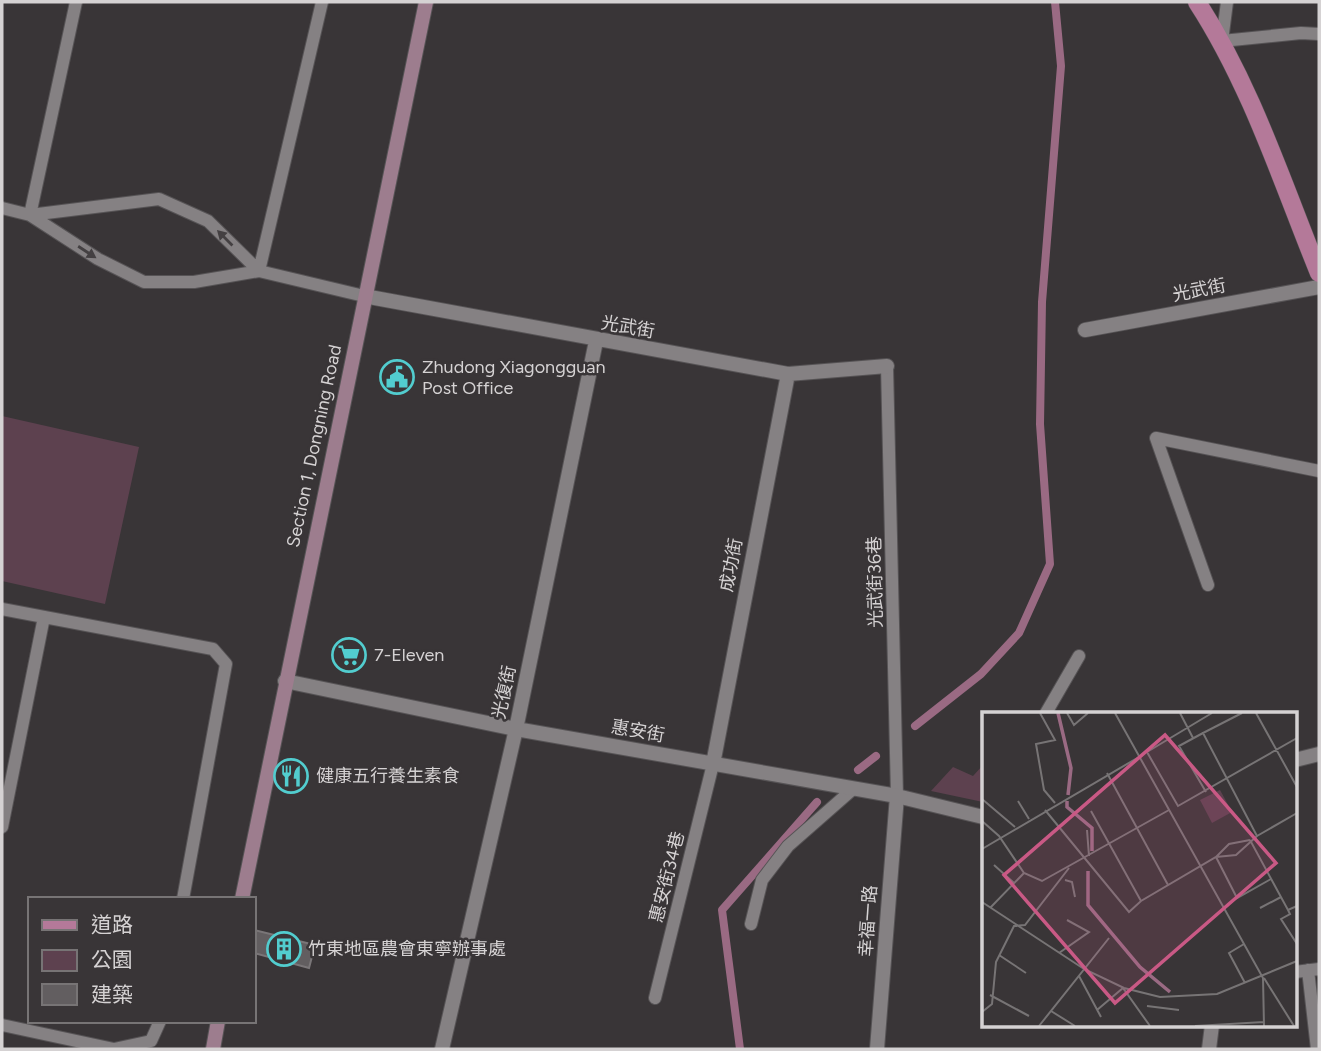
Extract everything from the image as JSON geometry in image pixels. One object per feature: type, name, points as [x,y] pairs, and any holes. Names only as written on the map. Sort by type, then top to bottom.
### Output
[{"type":"main road","name":"Section 1, Dongning Road","points":[[242,897],[426,2]]},
{"type":"main road","points":[[1197,2],[1222,41],[1254,112],[1319,273]]},
{"type":"main road","points":[[213,1049],[218,1023]]},
{"type":"street","name":"光武街","points":[[1085,330],[1319,287]]},
{"type":"street","name":"光武街","points":[[364,296],[596,341],[788,374],[887,366]]},
{"type":"street","name":"光復街","points":[[442,1049],[516,729],[596,341]]},
{"type":"street","name":"成功街","points":[[713,764],[788,374]]},
{"type":"street","name":"惠安街","points":[[285,681],[516,729],[897,796],[982,817]]},
{"type":"street","points":[[1296,760],[1319,754]]},
{"type":"street","name":"幸福一路","points":[[877,1049],[897,796]]},
{"type":"street","points":[[1209,1049],[1212,1026]]},
{"type":"lane","points":[[30,215],[76,2]]},
{"type":"lane","points":[[258,271],[322,2]]},
{"type":"lane","points":[[1227,2],[1222,41],[1301,33],[1319,34]]},
{"type":"lane","points":[[30,215],[159,199],[208,221],[258,271]]},
{"type":"lane","points":[[2,208],[30,215],[98,259],[144,282],[194,282],[258,271],[364,296]]},
{"type":"lane","name":"光武街36巷","points":[[887,366],[897,796]]},
{"type":"lane","points":[[1208,585],[1156,438],[1319,471]]},
{"type":"lane","points":[[2,609],[213,649],[226,664],[183,897]]},
{"type":"lane","points":[[2,827],[44,617]]},
{"type":"lane","points":[[1047,712],[1079,656]]},
{"type":"lane","name":"惠安街34巷","points":[[655,998],[713,764]]},
{"type":"lane","points":[[751,924],[762,880],[788,846],[853,789]]},
{"type":"lane","points":[[1307,971],[1317,1049]]},
{"type":"lane","points":[[2,1025],[114,1049],[151,1041],[159,1023]]},
{"type":"green space","points":[[2,416],[139,447],[105,604],[2,581]]},
{"type":"green space","points":[[982,766],[982,802],[931,791],[953,767],[973,776]]},
{"type":"building","name":"竹東地區農會東寧辦事處","points":[[256,930],[315,945],[309,968],[256,954]]},
{"type":"waterway","points":[[915,726],[981,674],[1019,633],[1050,564],[1040,424],[1042,302],[1061,66],[1055,2]]},
{"type":"waterway","points":[[858,770],[876,756]]},
{"type":"waterway","points":[[740,1049],[722,910],[817,802]]},
{"type":"place","name":"Zhudong Xiagongguan Post Office","points":[[397,377]]},
{"type":"place","name":"7-Eleven","points":[[349,655]]},
{"type":"place","name":"健康五行養生素食","points":[[291,776]]},
{"type":"place","name":"竹東地區農會東寧辦事處","points":[[284,949]]}]
